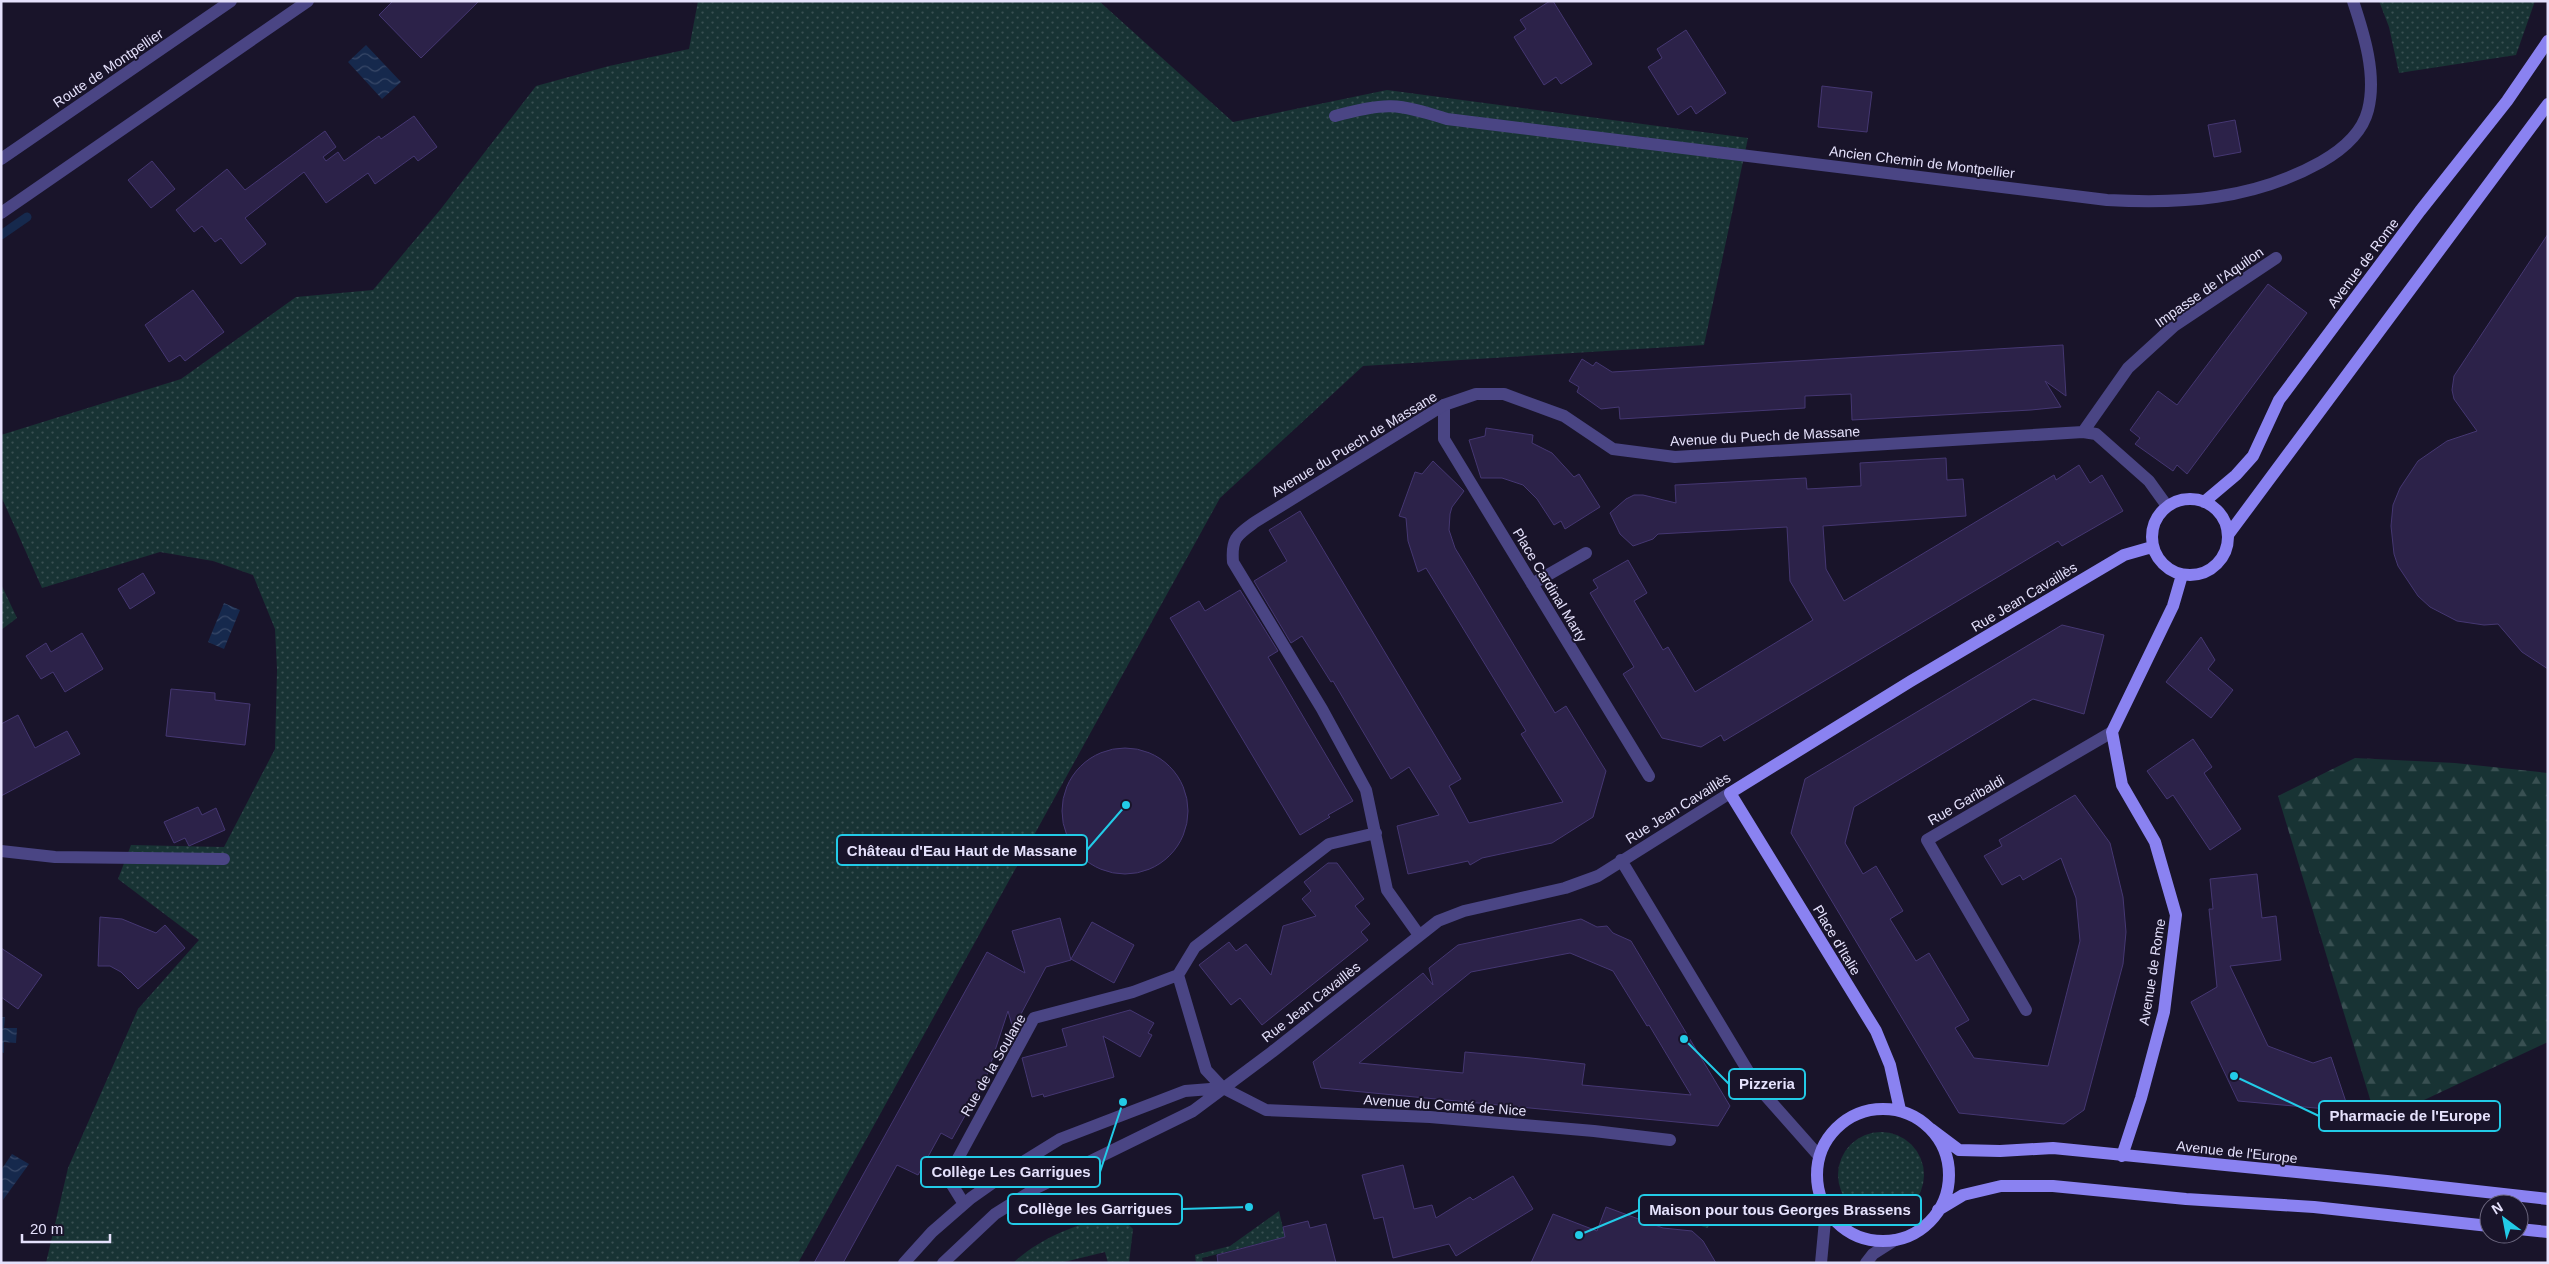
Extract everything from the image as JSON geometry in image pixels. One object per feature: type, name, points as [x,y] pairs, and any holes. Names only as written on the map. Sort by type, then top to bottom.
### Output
[{"type":"main road","name":"Avenue de Rome","points":[[2204,502],[2236,475],[2253,456],[2279,400],[2420,211],[2507,101],[2548,41]]},
{"type":"main road","points":[[2228,536],[2221,515],[2204,502],[2192,499],[2178,500],[2158,514],[2153,525],[2152,547],[2163,565],[2182,575],[2194,575],[2216,566],[2223,556],[2228,536],[2548,104]]},
{"type":"main road","name":"Rue Jean Cavaillès","points":[[1730,793],[1911,681],[2124,555],[2152,547]]},
{"type":"main road","points":[[2112,732],[2173,606],[2182,575]]},
{"type":"main road","name":"Avenue de Rome","points":[[2112,732],[2122,785],[2155,842],[2176,915],[2164,1012],[2141,1098],[2122,1156]]},
{"type":"main road","name":"Place d'Italie","points":[[1730,793],[1876,1031],[1890,1065],[1900,1110]]},
{"type":"main road","points":[[1872,1109],[1900,1110],[1917,1117],[1930,1129],[1940,1141],[1949,1170],[1947,1192],[1938,1210],[1921,1229],[1895,1240],[1879,1241],[1864,1239],[1849,1232],[1836,1222],[1826,1210],[1816,1182],[1819,1156],[1825,1141],[1838,1126],[1854,1115],[1872,1109]]},
{"type":"main road","name":"Avenue de l'Europe","points":[[1930,1129],[1959,1150],[2000,1151],[2053,1148],[2387,1180],[2548,1199]]},
{"type":"main road","points":[[1938,1210],[1963,1195],[2001,1186],[2053,1186],[2186,1199],[2314,1207],[2479,1225]]},
{"type":"main road","points":[[2529,1230],[2548,1232]]},
{"type":"street","name":"Route de Montpellier","points":[[1,159],[232,1]]},
{"type":"street","points":[[1,213],[308,1]]},
{"type":"street","name":"Ancien Chemin de Montpellier","points":[[1335,116],[1370,106],[1397,105],[1446,119],[2107,200],[2189,201],[2266,187],[2310,168],[2351,140],[2363,122],[2370,99],[2365,42],[2353,1]]},
{"type":"street","name":"Impasse de l'Aquilon","points":[[2083,432],[2128,368],[2174,326],[2276,258]]},
{"type":"street","name":"Avenue du Puech de Massane","points":[[1419,935],[1387,890],[1366,790],[1322,709],[1233,562],[1231,546],[1239,533],[1255,522],[1444,405],[1476,394],[1504,394],[1564,416],[1613,449],[1675,457],[2083,432],[2096,434],[2149,481],[2167,506]]},
{"type":"street","name":"Place Cardinal Marty","points":[[1444,405],[1444,440],[1649,776]]},
{"type":"street","points":[[1532,584],[1586,553]]},
{"type":"street","name":"Rue Garibaldi","points":[[2026,1010],[1927,840],[2112,732]]},
{"type":"street","name":"Rue Jean Cavaillès","points":[[1223,1088],[1438,921],[1464,911],[1565,888],[1598,876],[1730,793]]},
{"type":"street","points":[[1223,1088],[1206,1070],[1178,975],[1195,947],[1329,844],[1376,833]]},
{"type":"street","points":[[1,851],[55,857],[224,860]]},
{"type":"street","points":[[1621,860],[1758,1086],[1819,1156]]},
{"type":"street","name":"Rue de la Soulane","points":[[964,1204],[951,1183],[955,1164],[1034,1018],[1133,992],[1178,975]]},
{"type":"street","points":[[904,1263],[932,1232],[964,1204],[1018,1165],[1060,1139],[1168,1097],[1185,1092],[1223,1088]]},
{"type":"street","points":[[943,1263],[995,1214],[1038,1187],[1192,1111],[1223,1088]]},
{"type":"street","name":"Avenue du Comté de Nice","points":[[1223,1088],[1266,1110],[1430,1117],[1594,1131],[1670,1140]]},
{"type":"street","points":[[1821,1263],[1826,1210]]},
{"type":"street","points":[[1866,1263],[1873,1254],[1895,1240]]},
{"type":"green space","points":[[698,1],[1099,1],[1233,122],[1387,90],[1748,138],[1704,345],[1363,366],[1220,498],[798,1263],[46,1263],[68,1168],[138,1009],[199,940],[118,879],[131,845],[224,847],[275,749],[277,670],[275,629],[253,575],[213,561],[160,552],[42,588],[1,496],[1,435],[181,379],[296,297],[373,290],[440,210],[536,86],[609,66],[689,49]]},
{"type":"green space","points":[[2379,1],[2535,1],[2516,55],[2399,73],[2389,27]]},
{"type":"green space","points":[[1,584],[17,618],[1,630]]},
{"type":"green space","points":[[2355,758],[2455,763],[2548,773],[2548,1042],[2377,1122],[2278,796]]},
{"type":"green space","points":[[1881,1132],[1905,1139],[1917,1151],[1924,1175],[1917,1199],[1905,1211],[1881,1218],[1857,1211],[1845,1199],[1838,1175],[1845,1151],[1857,1139]]},
{"type":"green space","points":[[1696,1195],[1710,1203],[1716,1209],[1719,1217],[1707,1228],[1687,1221],[1676,1223],[1674,1213],[1684,1196]]},
{"type":"green space","points":[[1279,1211],[1285,1237],[1202,1258],[1203,1263],[1196,1263],[1195,1255],[1230,1246]]},
{"type":"green space","points":[[1114,1215],[1123,1219],[1133,1229],[1129,1263],[1108,1263],[1105,1252],[1060,1263],[1013,1263],[1036,1246],[1060,1233]]},
{"type":"water","points":[[366,45],[401,82],[382,99],[348,62]]},
{"type":"water","points":[[224,603],[240,610],[224,649],[208,642]]},
{"type":"water","points":[[1,1017],[5,1017],[4,1028],[17,1028],[16,1043],[4,1042],[4,1053],[1,1052]]},
{"type":"water","points":[[12,1154],[29,1164],[3,1200],[1,1170]]},
{"type":"building","points":[[393,1],[479,1],[421,58],[379,15]]},
{"type":"building","points":[[1553,1],[1592,64],[1561,84],[1556,77],[1544,85],[1514,37],[1526,29],[1520,20]]},
{"type":"building","points":[[1686,30],[1726,93],[1696,114],[1691,106],[1678,115],[1648,67],[1662,58],[1657,49]]},
{"type":"building","points":[[1822,86],[1872,92],[1867,132],[1818,127]]},
{"type":"building","points":[[414,116],[437,147],[418,161],[414,156],[375,184],[368,173],[326,203],[304,172],[245,218],[266,244],[241,264],[221,238],[215,242],[202,226],[194,232],[176,210],[227,169],[245,190],[325,131],[336,147],[323,157],[326,161],[338,152],[344,161],[379,136],[381,139]]},
{"type":"building","points":[[2235,120],[2241,152],[2214,157],[2208,125]]},
{"type":"building","points":[[152,161],[175,189],[151,208],[128,180]]},
{"type":"building","points":[[2548,234],[2548,669],[2522,652],[2498,624],[2484,625],[2457,621],[2430,607],[2418,596],[2398,566],[2394,554],[2391,526],[2393,505],[2400,488],[2418,461],[2447,441],[2477,431],[2454,399],[2452,390],[2454,376]]},
{"type":"building","points":[[2268,284],[2307,313],[2187,474],[2177,465],[2173,471],[2135,444],[2140,438],[2130,430],[2158,391],[2177,405]]},
{"type":"building","points":[[193,290],[224,332],[185,361],[180,355],[169,362],[145,325]]},
{"type":"building","points":[[2063,345],[2066,396],[2045,381],[2061,407],[2031,410],[1852,420],[1851,394],[1805,396],[1805,408],[1620,419],[1619,407],[1601,409],[1577,392],[1579,387],[1569,381],[1582,359],[1593,366],[1596,362],[1612,372]]},
{"type":"building","points":[[1486,428],[1533,435],[1532,443],[1552,453],[1574,477],[1579,474],[1600,507],[1565,529],[1561,521],[1554,525],[1537,499],[1523,485],[1502,478],[1481,478],[1469,440],[1485,436]]},
{"type":"building","points":[[1946,458],[1947,480],[1963,479],[1966,516],[1823,526],[1826,569],[1844,601],[2054,475],[2056,480],[2079,465],[2090,483],[2102,475],[2123,511],[2062,546],[2058,541],[1724,741],[1721,735],[1701,747],[1662,738],[1623,674],[1634,667],[1590,593],[1598,588],[1593,580],[1628,560],[1647,593],[1634,601],[1663,650],[1668,647],[1695,692],[1813,620],[1790,581],[1787,527],[1658,534],[1653,539],[1633,546],[1620,534],[1610,513],[1626,499],[1634,495],[1643,495],[1676,503],[1675,485],[1806,478],[1807,489],[1861,486],[1860,463]]},
{"type":"building","points":[[1433,461],[1464,491],[1452,507],[1450,514],[1449,530],[1455,548],[1555,713],[1566,706],[1606,771],[1593,817],[1552,843],[1482,858],[1470,865],[1468,861],[1408,874],[1397,826],[1439,815],[1409,767],[1391,779],[1333,681],[1331,682],[1302,636],[1291,643],[1254,581],[1287,561],[1269,530],[1300,511],[1461,779],[1449,786],[1469,823],[1563,802],[1521,734],[1526,731],[1426,568],[1418,572],[1408,541],[1406,518],[1399,516],[1415,472],[1422,474]]},
{"type":"building","points":[[143,573],[155,593],[130,609],[118,589]]},
{"type":"building","points":[[1240,590],[1278,651],[1268,657],[1353,801],[1328,815],[1330,817],[1300,835],[1170,618],[1199,601],[1205,611]]},
{"type":"building","points":[[2062,625],[2104,635],[2084,714],[2033,699],[1854,807],[1845,843],[1863,874],[1876,866],[1903,911],[1890,919],[1916,961],[1929,953],[1969,1020],[1955,1028],[1974,1058],[2048,1066],[2080,941],[2076,898],[2061,858],[2023,880],[2020,875],[2002,885],[1984,856],[2002,846],[1999,840],[2075,795],[2110,843],[2123,897],[2126,932],[2123,964],[2084,1110],[2064,1124],[1959,1113],[1791,833],[1805,779]]},
{"type":"building","points":[[82,633],[103,669],[65,692],[53,672],[41,679],[26,656],[46,643],[51,652]]},
{"type":"building","points":[[2201,637],[2215,660],[2208,669],[2233,690],[2211,718],[2166,682]]},
{"type":"building","points":[[171,689],[215,693],[215,700],[250,704],[245,745],[166,736]]},
{"type":"building","points":[[18,715],[35,748],[67,731],[80,754],[1,796],[1,724]]},
{"type":"building","points":[[2193,739],[2212,767],[2204,773],[2241,829],[2210,850],[2173,795],[2167,799],[2147,771]]},
{"type":"building","points":[[1125,748],[1149,753],[1170,766],[1183,787],[1188,811],[1183,835],[1170,856],[1149,869],[1125,874],[1101,869],[1080,856],[1067,835],[1062,811],[1067,787],[1080,766],[1101,753]]},
{"type":"building","points":[[198,807],[202,815],[216,808],[225,830],[189,846],[185,838],[174,843],[164,822]]},
{"type":"building","points":[[1328,863],[1337,863],[1364,899],[1355,906],[1370,924],[1361,932],[1368,940],[1262,1025],[1240,998],[1231,1005],[1199,965],[1229,942],[1236,951],[1246,944],[1271,975],[1283,926],[1316,916],[1302,899],[1311,891],[1304,882]]},
{"type":"building","points":[[2257,874],[2262,918],[2276,916],[2281,960],[2230,966],[2268,1046],[2313,1063],[2331,1057],[2349,1111],[2238,1101],[2191,1002],[2217,987],[2209,909],[2213,909],[2210,879]]},
{"type":"building","points":[[100,917],[122,919],[156,933],[165,925],[185,948],[138,989],[121,972],[110,966],[98,966]]},
{"type":"building","points":[[1060,918],[1071,960],[1046,967],[1013,1029],[1008,1011],[986,1078],[952,1139],[941,1133],[918,1175],[897,1165],[843,1263],[814,1263],[987,952],[1025,973],[1012,931]]},
{"type":"building","points":[[1581,919],[1597,927],[1607,926],[1613,933],[1631,941],[1730,1106],[1718,1126],[1321,1088],[1313,1062],[1423,973],[1433,985],[1429,968],[1458,945]],"holes":[[[1570,953],[1613,971],[1647,1026],[1649,1025],[1691,1095],[1582,1085],[1585,1064],[1531,1058],[1465,1052],[1463,1073],[1359,1063],[1471,972]]]},
{"type":"building","points":[[1092,922],[1134,945],[1114,983],[1071,959]]},
{"type":"building","points":[[1,948],[42,975],[18,1009],[1,997]]},
{"type":"building","points":[[1130,1010],[1154,1023],[1148,1033],[1152,1035],[1140,1057],[1103,1036],[1114,1077],[1044,1097],[1043,1094],[1032,1097],[1022,1058],[1067,1046],[1062,1029]]},
{"type":"building","points":[[1403,1165],[1414,1209],[1432,1205],[1436,1218],[1470,1197],[1473,1200],[1513,1176],[1533,1209],[1456,1256],[1449,1244],[1393,1258],[1383,1217],[1374,1219],[1362,1175]]},
{"type":"building","points":[[1606,1207],[1663,1228],[1692,1231],[1703,1241],[1716,1263],[1531,1263],[1553,1214],[1597,1231]]},
{"type":"building","points":[[1308,1221],[1310,1228],[1326,1224],[1336,1263],[1218,1263],[1217,1255],[1285,1237],[1283,1227]]},
{"type":"waterway","points":[[1,235],[27,217]]},
{"type":"place","name":"Château d'Eau Haut de Massane","points":[[1126,805]]},
{"type":"place","name":"Pizzeria","points":[[1684,1039]]},
{"type":"place","name":"Pharmacie de l'Europe","points":[[2234,1076]]},
{"type":"place","name":"Collège Les Garrigues","points":[[1123,1102]]},
{"type":"place","name":"Collège les Garrigues","points":[[1249,1207]]},
{"type":"place","name":"Maison pour tous Georges Brassens","points":[[1579,1235]]}]
